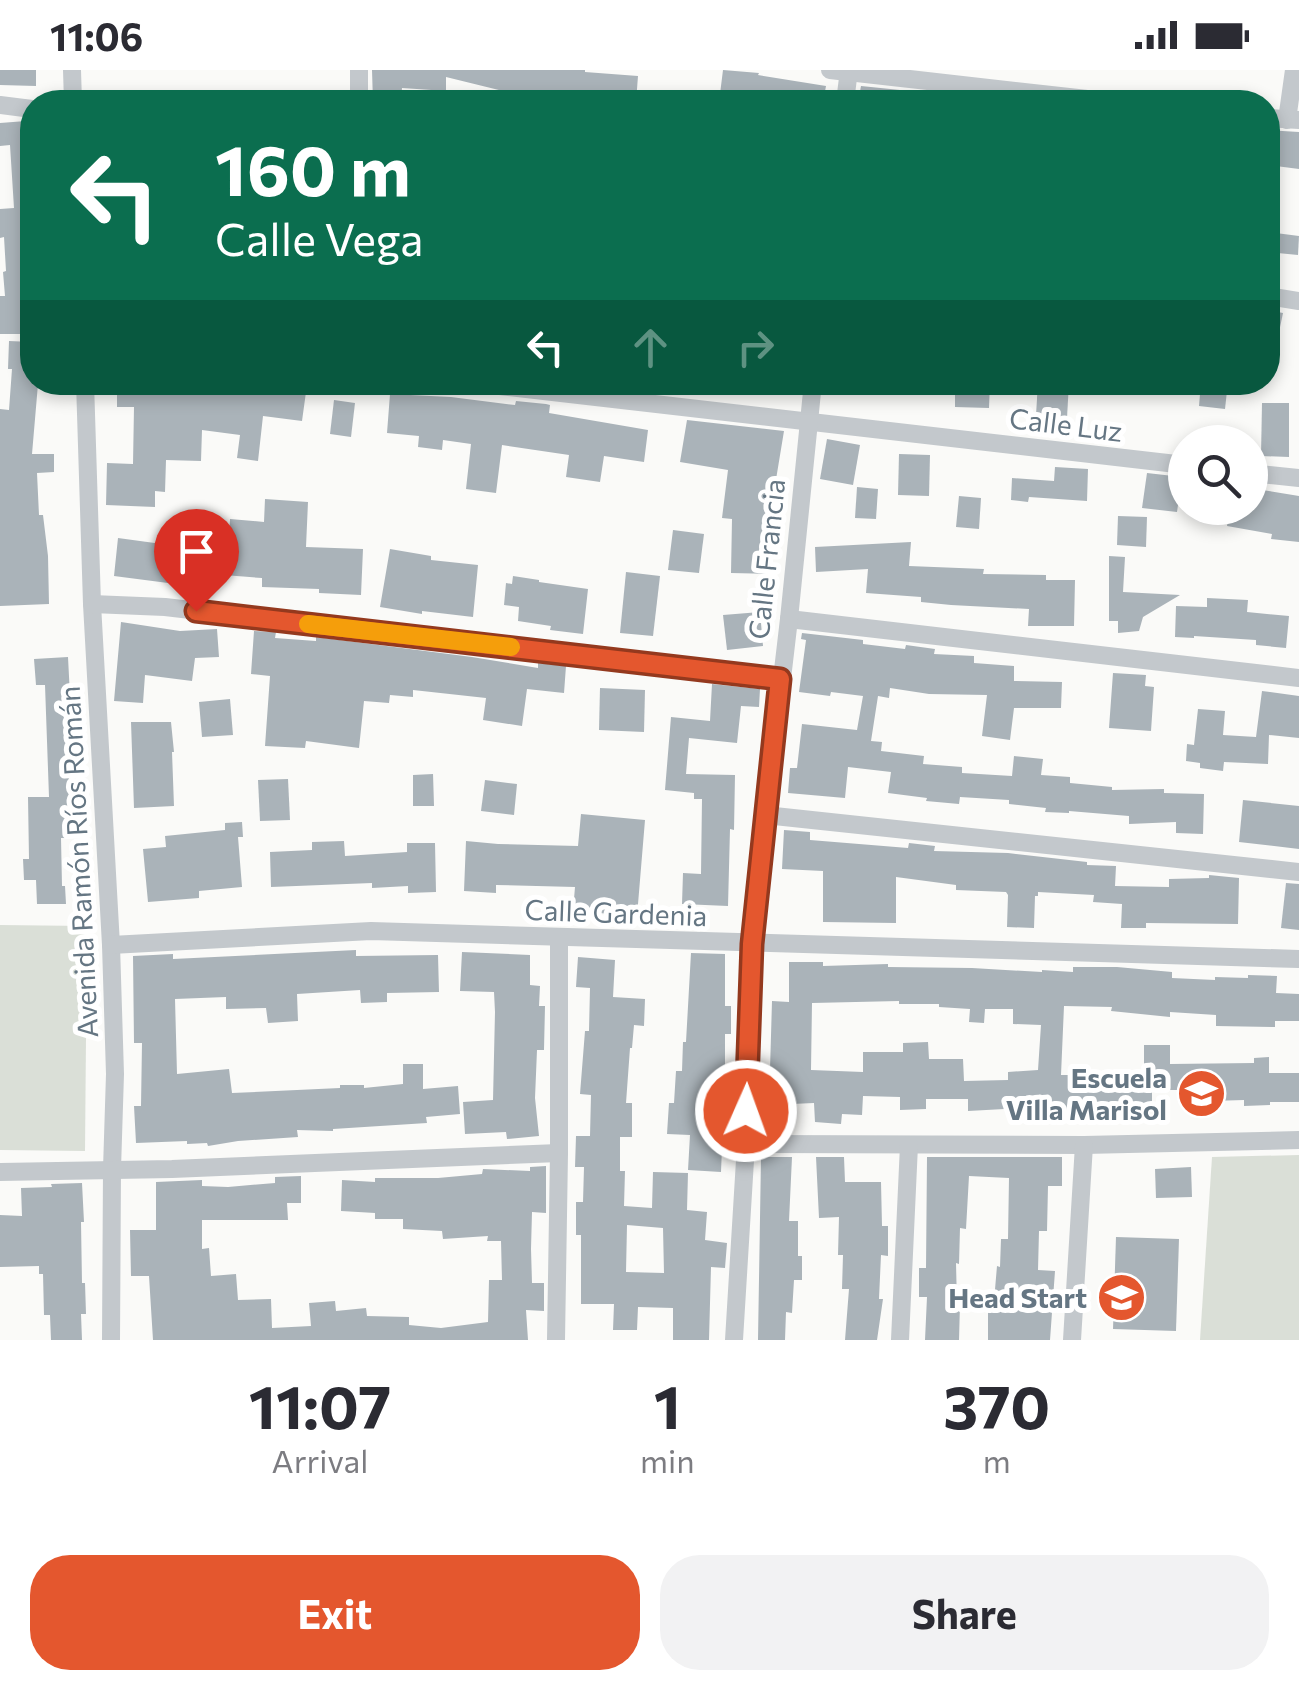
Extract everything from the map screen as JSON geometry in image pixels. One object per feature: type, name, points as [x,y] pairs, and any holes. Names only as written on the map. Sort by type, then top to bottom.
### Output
[{"type":"street","points":[[1293,120],[1294,70]]},
{"type":"street","points":[[843,71],[1009,90]]},
{"type":"street","name":"Avenida Ramón Ríos Román","points":[[85,395],[115,1074],[111,1340]]},
{"type":"street","name":"Calle Luz","points":[[576,395],[1168,463]]},
{"type":"street","name":"Calle Francia","points":[[734,1340],[746,1144],[752,944],[811,395]]},
{"type":"street","points":[[1268,475],[1299,478]]},
{"type":"street","points":[[92,604],[184,610],[780,679]]},
{"type":"street","points":[[789,619],[1299,678]]},
{"type":"street","points":[[765,816],[1299,872]]},
{"type":"street","name":"Calle Gardenia","points":[[111,945],[371,931],[1299,959]]},
{"type":"street","points":[[556,1340],[559,937]]},
{"type":"street","points":[[746,1144],[1084,1145],[1299,1140]]},
{"type":"street","points":[[1072,1340],[1084,1145]]},
{"type":"street","points":[[900,1340],[910,1146]]},
{"type":"street","points":[[0,1172],[559,1153]]},
{"type":"shaded area","points":[[0,925],[87,926],[85,1151],[0,1150]]},
{"type":"shaded area","points":[[1299,1155],[1299,1340],[1200,1340],[1212,1157]]},
{"type":"building","points":[[0,70],[36,70],[36,86],[0,85]]},
{"type":"building","points":[[372,70],[585,70],[638,76],[637,90],[499,90],[446,77],[446,90],[373,90]]},
{"type":"building","points":[[723,70],[826,86],[825,90],[720,90]]},
{"type":"building","points":[[861,86],[900,90],[860,90]]},
{"type":"building","points":[[20,121],[20,334],[0,334],[0,296],[5,296],[6,271],[0,209],[14,208],[10,145],[0,146],[0,123]]},
{"type":"building","points":[[1280,131],[1299,132],[1299,169],[1280,167]]},
{"type":"building","points":[[1280,234],[1299,236],[1298,255],[1280,253]]},
{"type":"building","points":[[9,341],[20,341],[20,395],[37,395],[32,454],[54,454],[54,472],[37,473],[39,515],[43,515],[48,556],[49,604],[0,606],[0,409],[9,410],[12,369],[8,369]]},
{"type":"building","points":[[117,395],[306,395],[302,421],[263,416],[258,461],[237,458],[240,435],[202,430],[201,461],[166,460],[165,492],[155,491],[155,507],[106,505],[107,463],[133,464],[134,407],[117,407]]},
{"type":"building","points":[[390,395],[546,404],[550,405],[549,413],[648,430],[644,462],[604,456],[600,482],[566,477],[569,455],[502,445],[496,493],[466,489],[471,444],[443,440],[442,450],[418,447],[419,436],[387,433]]},
{"type":"building","points":[[955,395],[990,395],[989,408],[955,407]]},
{"type":"building","points":[[1037,395],[1068,395],[1067,418],[1036,415]]},
{"type":"building","points":[[1200,395],[1227,395],[1225,409],[1199,406]]},
{"type":"building","points":[[334,400],[355,403],[351,437],[330,434]]},
{"type":"building","points":[[1262,403],[1289,403],[1289,457],[1268,456],[1268,425],[1262,425]]},
{"type":"building","points":[[687,420],[784,431],[766,540],[770,540],[770,574],[731,573],[732,519],[722,518],[728,470],[680,462]]},
{"type":"building","points":[[827,439],[860,445],[853,485],[820,479]]},
{"type":"building","points":[[899,454],[930,455],[929,496],[898,495]]},
{"type":"building","points":[[1055,467],[1088,469],[1087,501],[1029,497],[1028,502],[1011,500],[1012,478],[1054,481]]},
{"type":"building","points":[[1147,473],[1168,475],[1168,511],[1142,508]]},
{"type":"building","points":[[857,487],[878,489],[876,519],[855,518]]},
{"type":"building","points":[[1268,491],[1299,496],[1299,542],[1271,539],[1272,534],[1227,526],[1268,525]]},
{"type":"building","points":[[959,496],[981,498],[979,529],[956,527]]},
{"type":"building","points":[[265,499],[308,502],[306,547],[363,549],[361,595],[262,587],[262,578],[198,573],[198,584],[114,576],[118,538],[162,544],[161,553],[218,555],[219,536],[229,536],[230,519],[264,522]]},
{"type":"building","points":[[1118,516],[1147,517],[1146,547],[1117,545]]},
{"type":"building","points":[[673,530],[704,534],[699,573],[668,570]]},
{"type":"building","points":[[911,542],[909,566],[984,569],[983,574],[1046,575],[1046,580],[1075,580],[1074,626],[1028,626],[1029,609],[951,605],[921,602],[921,597],[866,593],[868,569],[816,572],[815,547]]},
{"type":"building","points":[[390,549],[431,556],[431,560],[478,565],[473,617],[380,607]]},
{"type":"building","points":[[1109,556],[1125,557],[1123,592],[1180,595],[1143,617],[1139,631],[1118,633],[1118,621],[1109,621]]},
{"type":"building","points":[[626,572],[660,576],[653,636],[620,633]]},
{"type":"building","points":[[513,576],[588,589],[583,634],[518,621],[519,607],[504,605],[506,583],[512,584]]},
{"type":"building","points":[[1207,598],[1248,600],[1247,612],[1289,616],[1286,648],[1256,645],[1256,640],[1175,637],[1176,606],[1207,607]]},
{"type":"building","points":[[760,612],[763,646],[727,650],[723,615]]},
{"type":"building","points":[[121,622],[180,631],[217,629],[219,657],[195,658],[192,681],[145,675],[143,703],[114,701]]},
{"type":"building","points":[[254,631],[276,632],[275,638],[316,641],[316,637],[538,668],[538,663],[566,666],[564,693],[527,689],[522,726],[483,720],[486,698],[413,690],[413,697],[390,695],[389,703],[364,701],[359,748],[306,741],[305,748],[265,746],[270,676],[251,674]]},
{"type":"building","points":[[802,633],[863,640],[863,644],[935,649],[934,654],[974,656],[974,663],[1014,666],[1014,681],[1062,682],[1061,708],[1014,708],[1010,740],[982,736],[987,695],[929,694],[890,688],[889,698],[878,696],[871,741],[882,742],[881,751],[924,756],[923,764],[962,767],[962,773],[1012,776],[1014,756],[1043,759],[1041,775],[1070,777],[1070,783],[1112,790],[1164,789],[1164,793],[1204,794],[1203,834],[1176,833],[1176,822],[1129,824],[1129,816],[1045,812],[1046,808],[1009,804],[1009,800],[960,797],[959,804],[926,801],[927,798],[888,793],[891,772],[848,767],[845,798],[788,793],[790,768],[797,768],[802,724],[857,730],[863,696],[799,692],[806,640],[801,639]]},
{"type":"building","points":[[68,657],[72,735],[76,735],[78,764],[68,765],[70,797],[79,796],[80,838],[61,838],[66,904],[37,904],[36,880],[24,880],[23,859],[29,859],[28,797],[49,797],[45,685],[36,685],[34,659]]},
{"type":"building","points":[[1113,673],[1146,675],[1145,686],[1154,687],[1151,731],[1109,728]]},
{"type":"building","points":[[712,684],[760,689],[759,707],[741,706],[737,743],[689,738],[686,774],[735,775],[728,906],[682,904],[683,873],[701,874],[702,799],[694,799],[694,793],[665,790],[671,717],[710,721]]},
{"type":"building","points":[[600,688],[645,690],[644,732],[599,730]]},
{"type":"building","points":[[1262,691],[1299,696],[1299,738],[1269,735],[1268,764],[1224,762],[1223,771],[1200,768],[1200,763],[1186,761],[1187,744],[1194,745],[1198,709],[1225,711],[1223,735],[1256,737]]},
{"type":"building","points":[[230,699],[233,735],[202,737],[199,702]]},
{"type":"building","points":[[131,722],[171,722],[174,806],[134,808]]},
{"type":"building","points":[[433,774],[434,806],[413,806],[413,775]]},
{"type":"building","points":[[288,779],[290,820],[260,821],[258,780]]},
{"type":"building","points":[[485,780],[517,784],[514,815],[481,811]]},
{"type":"building","points":[[1243,800],[1299,806],[1299,849],[1239,842]]},
{"type":"building","points":[[581,814],[645,820],[637,916],[573,911],[575,887],[496,885],[496,893],[464,891],[466,841],[578,846]]},
{"type":"building","points":[[242,822],[243,837],[238,837],[242,887],[199,891],[199,898],[148,902],[143,849],[166,847],[165,836],[225,830],[225,823]]},
{"type":"building","points":[[784,830],[810,832],[810,840],[908,848],[909,843],[935,846],[934,851],[1008,853],[1116,866],[1115,886],[1169,887],[1169,879],[1209,875],[1239,878],[1238,924],[1146,923],[1146,928],[1121,928],[1122,904],[1093,902],[1094,895],[1038,892],[1034,928],[1007,927],[1006,892],[956,890],[956,885],[896,877],[896,923],[823,922],[823,871],[782,869]]},
{"type":"building","points":[[344,841],[345,856],[407,852],[407,843],[435,843],[436,892],[408,893],[408,886],[372,888],[372,883],[271,887],[270,852],[312,850],[312,842]]},
{"type":"building","points":[[1286,883],[1299,884],[1299,930],[1281,928]]},
{"type":"building","points":[[356,950],[356,956],[438,955],[439,992],[387,993],[387,1002],[361,1003],[360,990],[297,994],[298,1021],[268,1023],[266,1008],[226,1009],[226,997],[175,999],[177,1074],[229,1069],[232,1093],[340,1085],[364,1088],[403,1084],[403,1064],[423,1064],[423,1089],[458,1086],[460,1114],[426,1117],[427,1123],[297,1130],[298,1137],[208,1146],[187,1141],[136,1143],[134,1106],[141,1106],[142,1043],[134,1043],[133,956],[173,954],[173,959]]},
{"type":"building","points":[[462,952],[530,955],[530,985],[540,986],[539,1006],[545,1006],[544,1050],[537,1050],[535,1098],[539,1136],[507,1139],[506,1132],[465,1134],[463,1102],[493,1100],[495,1012],[494,992],[460,991]]},
{"type":"building","points":[[691,953],[725,954],[725,1006],[731,1006],[731,1034],[725,1034],[724,1096],[720,1096],[721,1172],[688,1170],[690,1135],[667,1134],[669,1103],[674,1103],[676,1071],[682,1071],[686,1042]]},
{"type":"building","points":[[578,957],[615,960],[613,997],[645,999],[644,1026],[634,1025],[630,1048],[626,1103],[632,1103],[632,1137],[620,1137],[620,1171],[625,1171],[624,1206],[652,1208],[653,1172],[688,1173],[687,1210],[707,1212],[705,1240],[727,1243],[725,1268],[711,1267],[709,1340],[673,1340],[673,1308],[638,1307],[637,1330],[613,1330],[614,1304],[581,1304],[581,1235],[576,1235],[576,1202],[583,1202],[584,1167],[575,1167],[576,1136],[590,1136],[591,1095],[580,1094],[585,1031],[589,1031],[590,988],[576,987]],"holes":[[[627,1225],[663,1228],[664,1273],[626,1272]]]},
{"type":"building","points":[[789,962],[1042,972],[1117,967],[1172,972],[1172,978],[1215,980],[1277,976],[1276,993],[1299,994],[1299,1021],[1275,1021],[1275,1027],[1216,1026],[1216,1015],[1170,1012],[1170,1017],[1111,1011],[1112,1007],[1064,1006],[1061,1075],[1144,1075],[1144,1045],[1170,1045],[1170,1064],[1254,1063],[1254,1058],[1269,1057],[1269,1073],[1299,1073],[1299,1102],[1244,1106],[1244,1100],[1180,1102],[1180,1090],[1152,1090],[1152,1111],[1136,1113],[1116,1113],[1116,1108],[1039,1111],[1039,1107],[968,1111],[968,1099],[926,1099],[926,1109],[900,1110],[900,1097],[863,1096],[862,1115],[842,1114],[841,1124],[815,1122],[814,1103],[769,1105],[772,1001],[789,1002]],"holes":[[[812,1003],[970,1009],[969,1022],[984,1023],[985,1009],[1013,1009],[1013,1024],[1041,1025],[1038,1070],[1008,1072],[1008,1080],[964,1081],[963,1059],[929,1059],[928,1042],[903,1043],[903,1052],[863,1052],[863,1072],[811,1070]]]},
{"type":"building","points":[[761,1157],[792,1157],[789,1221],[798,1221],[802,1280],[794,1280],[792,1313],[786,1312],[785,1340],[758,1340]]},
{"type":"building","points":[[816,1157],[844,1157],[845,1182],[881,1182],[882,1226],[888,1226],[888,1256],[881,1255],[879,1299],[883,1299],[877,1340],[845,1340],[849,1289],[842,1289],[839,1217],[819,1218]]},
{"type":"building","points":[[927,1157],[1062,1157],[1062,1186],[1048,1186],[1047,1231],[1039,1231],[1038,1270],[1055,1271],[1050,1340],[988,1340],[988,1301],[994,1301],[1001,1239],[1008,1239],[1009,1178],[969,1176],[966,1229],[960,1228],[959,1264],[956,1263],[959,1340],[925,1340],[927,1297],[919,1297],[919,1268],[926,1268]]},
{"type":"building","points":[[546,1166],[546,1213],[532,1212],[531,1249],[532,1283],[544,1283],[544,1311],[526,1310],[528,1340],[153,1340],[149,1276],[131,1276],[130,1230],[156,1230],[156,1182],[202,1180],[202,1186],[228,1187],[275,1183],[275,1177],[301,1176],[301,1203],[287,1203],[288,1220],[202,1220],[202,1249],[209,1248],[211,1276],[236,1274],[238,1300],[271,1299],[272,1328],[311,1326],[309,1303],[335,1301],[336,1311],[366,1308],[367,1316],[409,1317],[409,1325],[441,1328],[488,1322],[489,1280],[502,1280],[501,1241],[487,1241],[488,1236],[443,1239],[442,1231],[403,1229],[403,1219],[375,1219],[375,1213],[341,1211],[342,1180],[438,1178],[482,1174],[483,1169],[530,1171],[530,1167]]},
{"type":"building","points":[[1191,1167],[1192,1197],[1156,1198],[1155,1169]]},
{"type":"building","points":[[82,1183],[82,1283],[86,1314],[81,1314],[82,1340],[51,1340],[50,1315],[44,1315],[43,1274],[39,1274],[39,1266],[0,1267],[0,1215],[22,1216],[21,1188]]},
{"type":"building","points":[[1116,1237],[1179,1239],[1176,1331],[1113,1329]]},
{"type":"slow traffic","points":[[308,624],[511,647]]},
{"type":"place","name":"Escuela Villa Marisol","points":[[1202,1093]]},
{"type":"place","name":"Head Start","points":[[1122,1297]]},
{"type":"route","points":[[196,611],[780,679],[752,944],[746,1111]]}]
